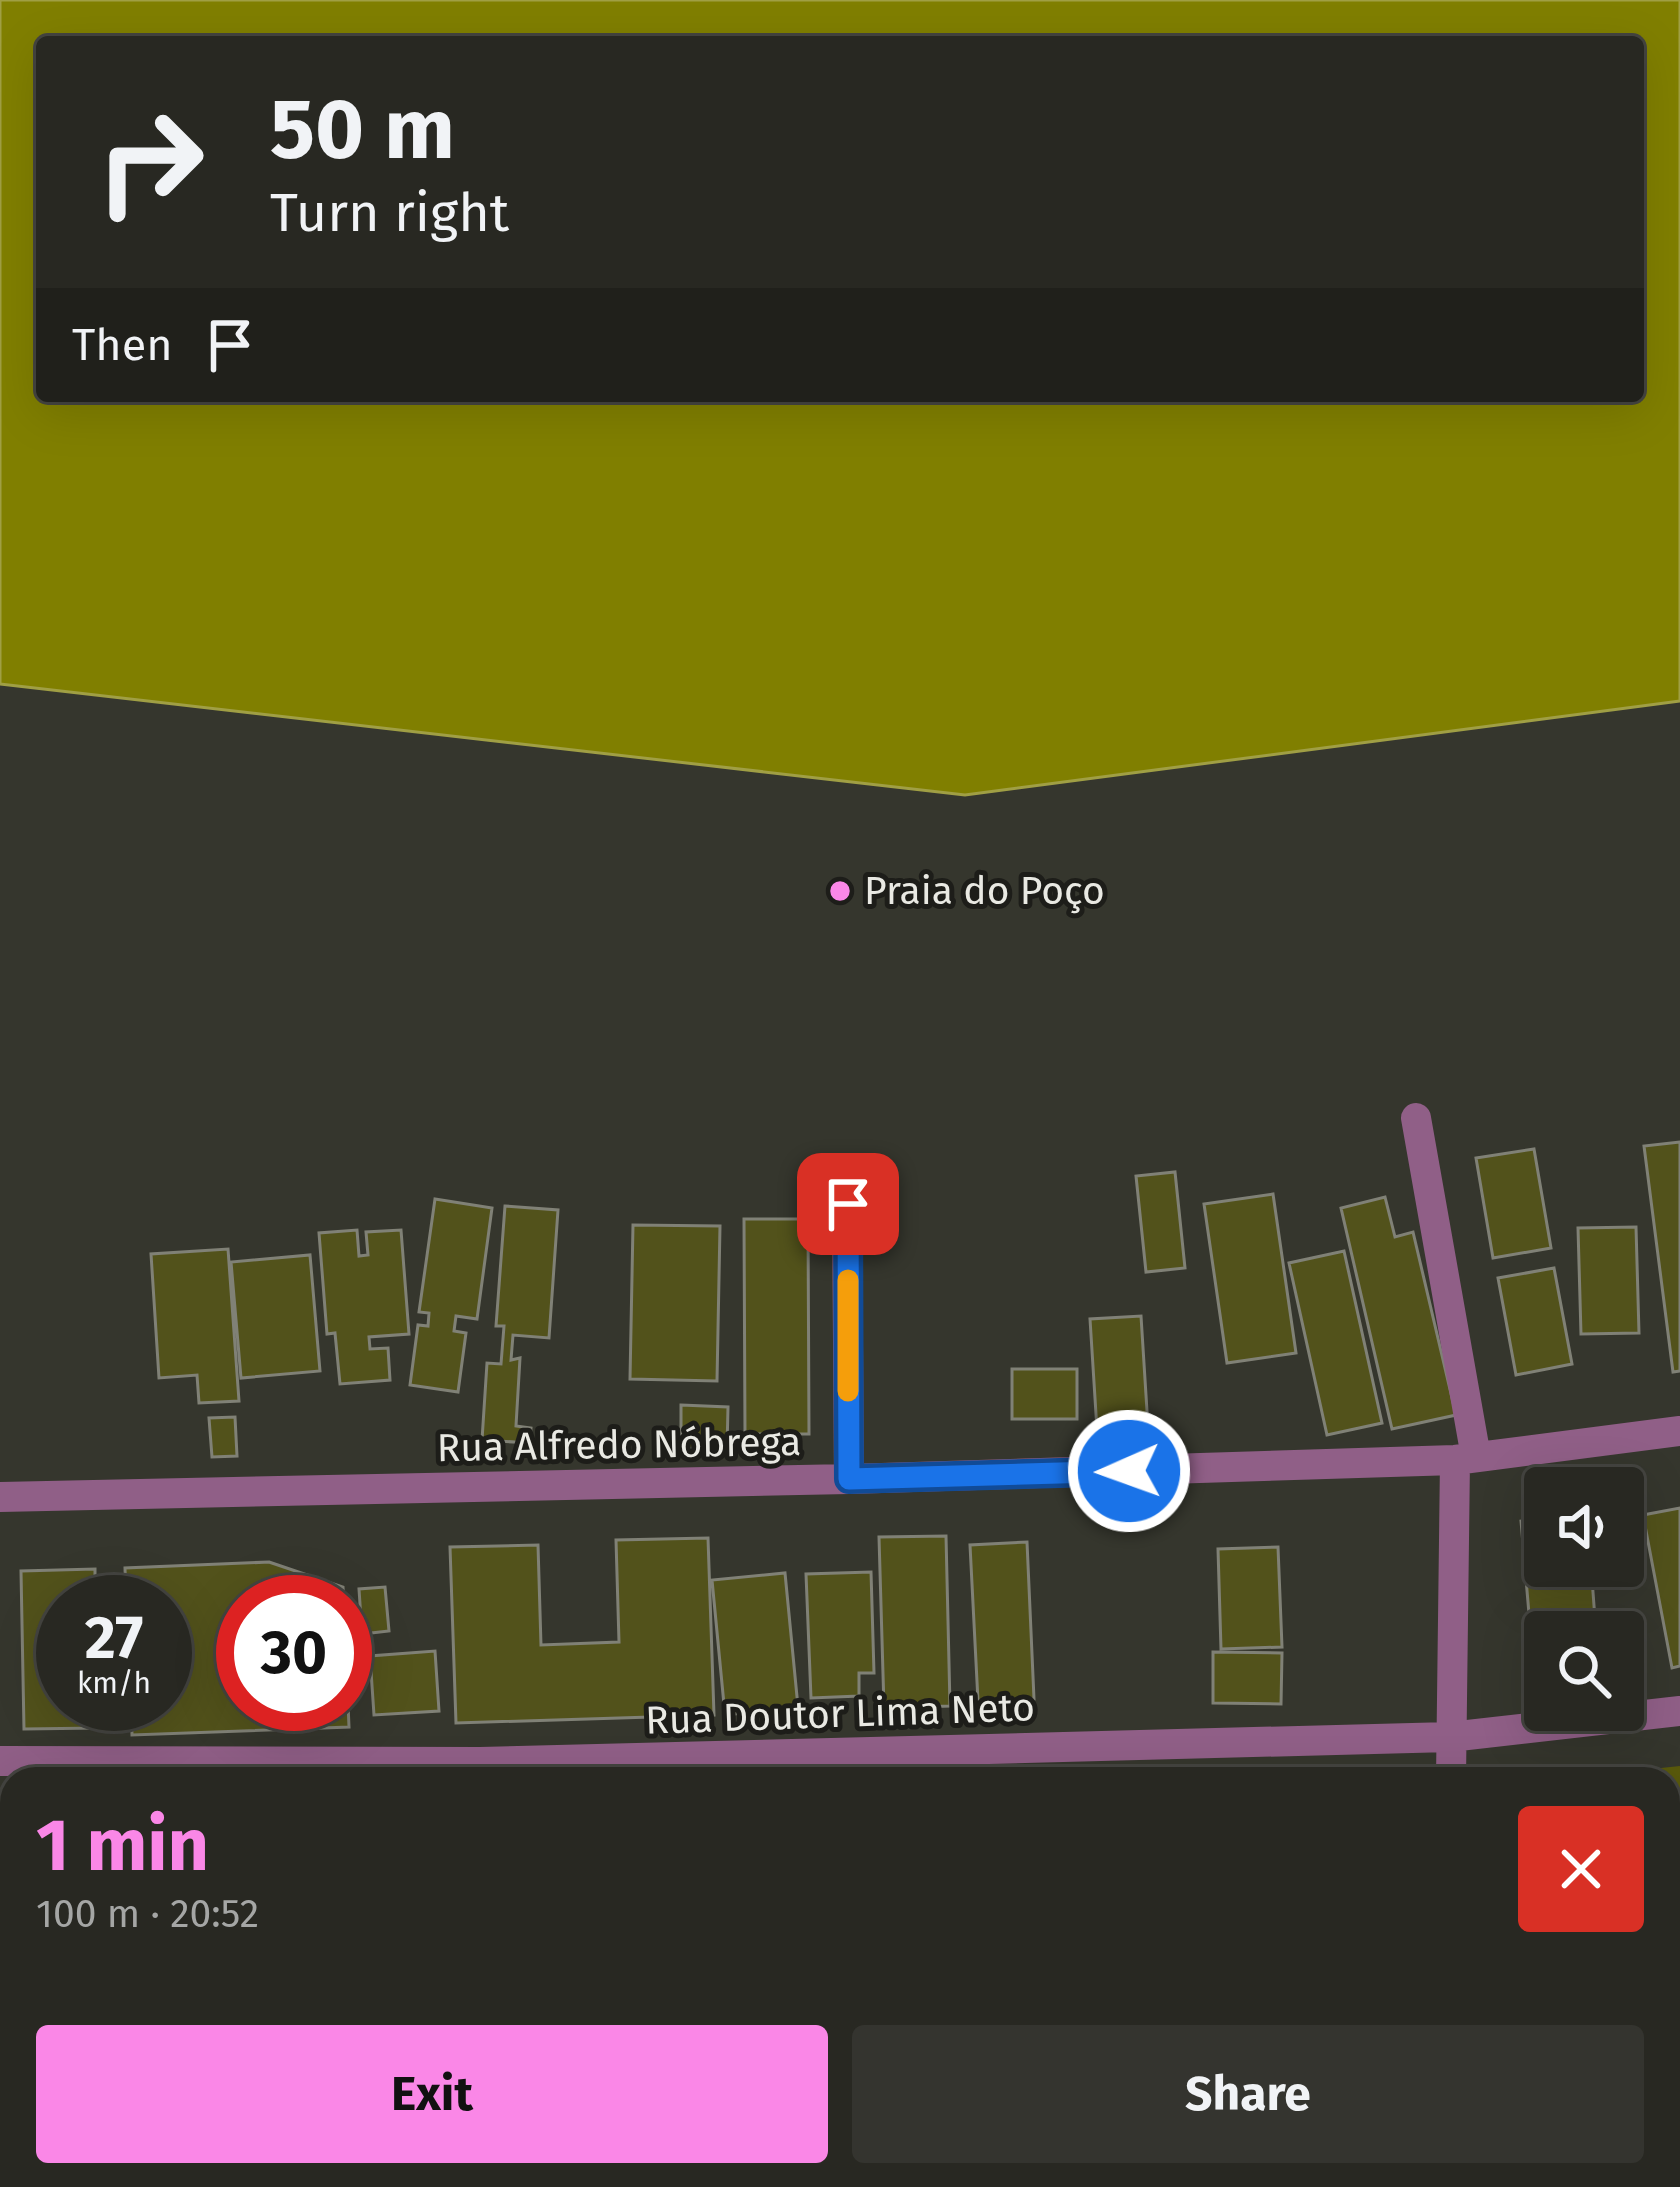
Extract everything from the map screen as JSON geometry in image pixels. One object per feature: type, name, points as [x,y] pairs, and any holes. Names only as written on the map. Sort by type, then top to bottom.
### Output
[{"type":"street","points":[[1416,1118],[1465,1459],[1450,1767]]},
{"type":"street","points":[[848,1204],[849,1479]]},
{"type":"street","name":"Rua Alfredo Nóbrega","points":[[0,1497],[849,1479],[1465,1459],[1680,1431]]},
{"type":"street","name":"Rua Doutor Lima Neto","points":[[0,1761],[480,1762],[1450,1736],[1680,1712]]},
{"type":"shaded area","points":[[0,0],[1680,0],[1680,701],[965,795],[0,684]]},
{"type":"building","points":[[1680,1142],[1680,1371],[1673,1372],[1644,1146]]},
{"type":"building","points":[[1534,1149],[1551,1248],[1493,1258],[1476,1158]]},
{"type":"building","points":[[1175,1172],[1185,1268],[1146,1272],[1136,1176]]},
{"type":"building","points":[[1273,1194],[1296,1353],[1227,1363],[1204,1204]]},
{"type":"building","points":[[1385,1197],[1395,1237],[1413,1232],[1456,1415],[1392,1429],[1341,1208]]},
{"type":"building","points":[[435,1199],[492,1208],[477,1319],[456,1316],[454,1331],[466,1333],[458,1392],[410,1385],[418,1325],[428,1326],[429,1313],[419,1312]]},
{"type":"building","points":[[505,1206],[558,1210],[549,1338],[513,1335],[511,1360],[520,1358],[516,1426],[531,1428],[530,1443],[482,1440],[487,1363],[501,1364],[504,1326],[496,1326]]},
{"type":"building","points":[[744,1219],[808,1219],[809,1434],[745,1434]]},
{"type":"building","points":[[633,1225],[720,1226],[717,1381],[630,1379]]},
{"type":"building","points":[[1636,1227],[1639,1333],[1581,1334],[1578,1228]]},
{"type":"building","points":[[357,1230],[359,1256],[368,1255],[366,1232],[401,1230],[409,1334],[369,1337],[370,1349],[388,1348],[390,1380],[340,1384],[335,1333],[327,1334],[319,1233]]},
{"type":"building","points":[[228,1249],[239,1401],[199,1403],[197,1375],[159,1378],[151,1254]]},
{"type":"building","points":[[1344,1251],[1382,1423],[1327,1435],[1289,1263]]},
{"type":"building","points":[[310,1255],[320,1371],[241,1378],[231,1262]]},
{"type":"building","points":[[1554,1268],[1572,1364],[1516,1375],[1498,1278]]},
{"type":"building","points":[[1141,1316],[1148,1427],[1097,1430],[1090,1319]]},
{"type":"building","points":[[1012,1369],[1077,1369],[1077,1419],[1012,1419]]},
{"type":"building","points":[[681,1405],[728,1407],[727,1449],[681,1448]]},
{"type":"building","points":[[235,1417],[237,1456],[212,1457],[209,1418]]},
{"type":"building","points":[[1680,1508],[1680,1666],[1672,1668],[1644,1520],[1644,1515]]},
{"type":"building","points":[[946,1536],[950,1706],[884,1708],[879,1537]]},
{"type":"building","points":[[708,1538],[714,1715],[456,1723],[450,1547],[538,1545],[541,1645],[619,1642],[616,1540]]},
{"type":"building","points":[[1027,1542],[1034,1699],[978,1701],[970,1545]]},
{"type":"building","points":[[1278,1547],[1282,1647],[1221,1649],[1218,1549]]},
{"type":"building","points":[[269,1562],[307,1575],[216,1575],[216,1731],[240,1731],[132,1735],[132,1731],[192,1731],[192,1575],[125,1575],[125,1568]]},
{"type":"building","points":[[95,1569],[95,1575],[36,1575],[36,1729],[24,1729],[21,1571]]},
{"type":"building","points":[[871,1572],[874,1673],[859,1673],[859,1696],[811,1698],[806,1574]]},
{"type":"building","points":[[785,1573],[798,1707],[725,1715],[712,1580]]},
{"type":"building","points":[[385,1587],[389,1631],[372,1633],[372,1588]]},
{"type":"building","points":[[1527,1587],[1593,1587],[1594,1611],[1529,1611]]},
{"type":"building","points":[[435,1651],[439,1711],[374,1715],[372,1656]]},
{"type":"building","points":[[1213,1652],[1282,1653],[1281,1704],[1213,1703]]},
{"type":"slow traffic","points":[[848,1280],[848,1391]]},
{"type":"place","name":"Praia do Poço","points":[[840,891]]},
{"type":"route","points":[[848,1204],[849,1479],[1129,1471]]}]
